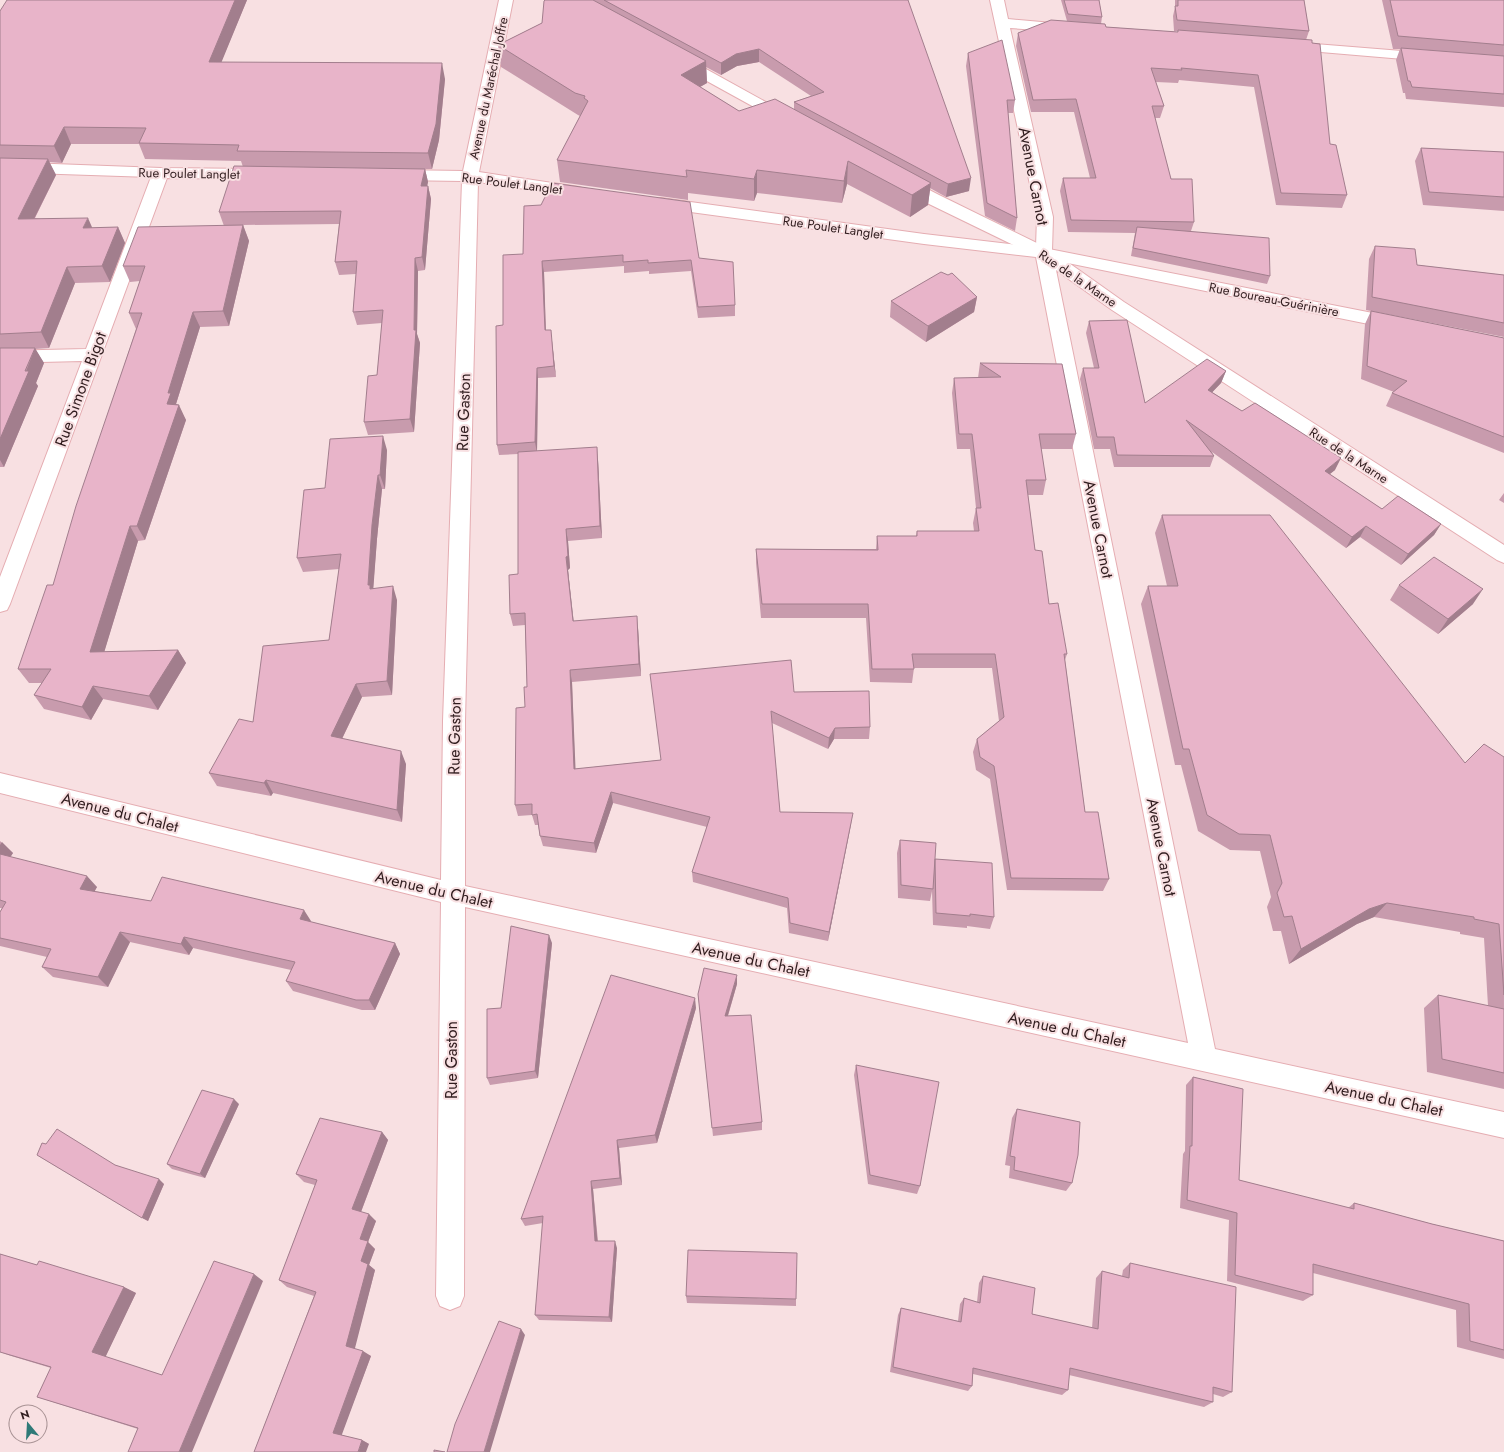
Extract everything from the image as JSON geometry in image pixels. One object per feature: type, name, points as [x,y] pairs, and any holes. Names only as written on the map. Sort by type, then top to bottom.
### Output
[{"type":"street","name":"Avenue du Maréchal Joffre","points":[[470,176],[506,0]]},
{"type":"street","name":"Avenue Carnot","points":[[997,0],[1045,217],[1044,253],[1204,1059]]},
{"type":"street","points":[[1001,23],[1080,30]]},
{"type":"street","points":[[1276,45],[1441,58]]},
{"type":"street","points":[[667,54],[800,126]]},
{"type":"street","name":"Rue Poulet Langlet","points":[[0,167],[161,173],[277,174]]},
{"type":"street","name":"Rue Simone Bigot","points":[[0,604],[161,173]]},
{"type":"street","name":"Rue Poulet Langlet","points":[[379,175],[470,176],[595,194]]},
{"type":"street","name":"Rue Gaston","points":[[450,1296],[454,721],[470,176]]},
{"type":"street","name":"Rue de la Marne","points":[[891,176],[933,199],[1044,253],[1125,310],[1504,555]]},
{"type":"street","name":"Rue Poulet Langlet","points":[[648,202],[924,239],[1044,253]]},
{"type":"street","name":"Rue Boureau-Guérinière","points":[[1044,253],[1411,327]]},
{"type":"street","points":[[0,357],[93,355]]},
{"type":"street","name":"Avenue du Chalet","points":[[0,783],[453,894],[1504,1125]]},
{"type":"building","points":[[7,0],[235,0],[209,62],[442,63],[436,124],[428,153],[237,151],[239,145],[139,143],[146,128],[64,127],[54,146],[0,145],[0,11]]},
{"type":"building","points":[[545,0],[593,0],[706,61],[681,75],[739,111],[775,99],[931,183],[912,195],[848,161],[844,181],[757,170],[754,179],[686,170],[687,177],[557,160],[588,101],[584,98],[585,96],[575,93],[498,45],[542,23]]},
{"type":"building","points":[[604,0],[908,0],[971,178],[948,184],[794,102],[824,92],[759,49],[736,54],[721,63]]},
{"type":"building","points":[[1064,0],[1099,0],[1102,17],[1068,14]]},
{"type":"building","points":[[1178,0],[1304,0],[1309,31],[1177,20],[1175,6],[1178,6]]},
{"type":"building","points":[[1390,0],[1504,0],[1504,45],[1398,36]]},
{"type":"building","points":[[1051,20],[1105,24],[1106,27],[1178,32],[1178,30],[1312,40],[1312,43],[1320,44],[1330,144],[1336,145],[1347,195],[1281,193],[1258,75],[1181,68],[1182,70],[1151,68],[1164,106],[1152,106],[1171,179],[1192,179],[1194,222],[1071,220],[1063,178],[1096,178],[1076,99],[1033,100],[1018,33]]},
{"type":"building","points":[[1002,40],[1015,100],[1007,100],[1017,218],[987,203],[968,53]]},
{"type":"building","points":[[1401,48],[1504,56],[1504,94],[1412,87],[1410,81],[1408,81]]},
{"type":"building","points":[[1421,148],[1504,152],[1504,197],[1429,192]]},
{"type":"building","points":[[0,158],[48,159],[18,219],[88,218],[83,228],[118,227],[102,266],[67,267],[41,332],[0,334]]},
{"type":"building","points":[[234,166],[425,169],[421,186],[428,186],[422,257],[415,258],[414,330],[416,330],[410,419],[364,422],[368,376],[377,375],[383,310],[353,312],[357,261],[335,262],[341,211],[219,212]]},
{"type":"building","points":[[552,183],[690,202],[699,258],[733,262],[735,305],[698,307],[691,260],[648,263],[648,260],[623,262],[623,255],[542,261],[545,330],[551,330],[554,366],[537,368],[535,442],[497,445],[496,326],[503,325],[503,255],[523,254],[524,206],[541,205]]},
{"type":"building","points":[[243,225],[223,311],[193,312],[168,393],[171,393],[167,404],[179,405],[137,526],[130,526],[90,652],[178,650],[149,696],[93,686],[82,707],[34,695],[51,669],[18,669],[47,585],[53,585],[76,506],[142,313],[129,313],[145,266],[123,266],[138,227]]},
{"type":"building","points":[[1137,227],[1269,238],[1270,276],[1133,248]]},
{"type":"building","points":[[1375,246],[1415,249],[1417,265],[1504,275],[1504,323],[1372,297]]},
{"type":"building","points":[[941,272],[948,275],[952,273],[977,297],[928,326],[891,301]]},
{"type":"building","points":[[1371,311],[1504,338],[1504,437],[1392,393],[1407,381],[1367,366]]},
{"type":"building","points":[[1127,320],[1145,403],[1207,359],[1226,371],[1208,390],[1242,411],[1255,403],[1341,458],[1325,471],[1382,509],[1398,496],[1441,524],[1408,554],[1366,526],[1352,537],[1186,420],[1214,456],[1117,455],[1114,437],[1097,437],[1083,368],[1099,368],[1089,321]]},
{"type":"building","points":[[0,348],[35,348],[25,371],[29,371],[0,439]]},
{"type":"building","points":[[980,363],[1062,364],[1076,434],[1039,434],[1046,480],[1026,480],[1035,550],[1042,551],[1049,604],[1058,603],[1067,654],[1064,654],[1085,812],[1098,812],[1109,879],[1011,878],[994,766],[980,757],[977,739],[1004,717],[995,654],[912,654],[914,669],[872,669],[868,604],[762,604],[756,549],[878,550],[877,536],[917,536],[917,531],[979,531],[976,508],[981,508],[972,434],[959,434],[954,378],[1001,377]]},
{"type":"building","points":[[383,436],[380,475],[378,475],[372,525],[368,585],[370,585],[370,589],[393,586],[387,681],[356,684],[331,736],[401,751],[397,810],[266,780],[264,783],[209,773],[239,719],[253,722],[263,646],[329,640],[341,554],[297,558],[304,490],[325,488],[330,439]]},
{"type":"building","points":[[597,447],[600,526],[566,529],[568,556],[566,557],[573,621],[637,616],[639,664],[570,670],[574,769],[661,760],[650,674],[791,660],[794,692],[869,691],[870,727],[835,728],[829,738],[771,711],[780,812],[853,813],[829,932],[790,923],[788,898],[692,872],[710,817],[611,792],[594,843],[540,836],[537,814],[532,815],[532,804],[515,805],[516,708],[525,707],[524,687],[527,687],[525,613],[510,614],[509,575],[518,574],[518,452]]},
{"type":"building","points":[[1162,515],[1270,515],[1465,763],[1484,744],[1504,757],[1504,995],[1499,924],[1474,919],[1474,917],[1387,903],[1369,909],[1301,949],[1292,916],[1284,917],[1277,893],[1282,883],[1270,835],[1239,834],[1207,815],[1189,749],[1183,749],[1148,586],[1178,586]]},
{"type":"building","points":[[1434,557],[1483,589],[1448,619],[1399,585]]},
{"type":"building","points":[[900,840],[936,843],[933,889],[901,885]]},
{"type":"building","points":[[0,854],[87,876],[80,889],[151,901],[162,877],[304,910],[300,919],[395,943],[369,1000],[356,1000],[286,981],[295,962],[184,937],[181,944],[120,932],[98,977],[42,967],[51,949],[0,938],[0,912],[6,902],[0,900]]},
{"type":"building","points":[[935,859],[992,863],[994,917],[970,914],[970,916],[936,913]]},
{"type":"building","points":[[511,926],[549,935],[535,1071],[487,1078],[487,1009],[501,1008]]},
{"type":"building","points":[[704,968],[737,975],[725,1016],[751,1015],[762,1122],[712,1128],[698,994]]},
{"type":"building","points":[[611,975],[695,998],[655,1135],[617,1140],[620,1178],[591,1181],[595,1241],[615,1241],[609,1317],[535,1315],[543,1216],[521,1219]]},
{"type":"building","points":[[1438,995],[1504,1009],[1504,1073],[1442,1059]]},
{"type":"building","points":[[856,1065],[939,1082],[920,1186],[870,1175]]},
{"type":"building","points":[[1193,1077],[1243,1089],[1239,1180],[1354,1209],[1354,1203],[1432,1224],[1504,1241],[1504,1350],[1470,1341],[1469,1304],[1313,1264],[1313,1295],[1235,1275],[1237,1213],[1187,1200],[1190,1146],[1192,1146]]},
{"type":"building","points":[[202,1090],[234,1099],[200,1174],[167,1164]]},
{"type":"building","points":[[1017,1109],[1080,1122],[1078,1155],[1072,1183],[1014,1170],[1015,1157],[1010,1156]]},
{"type":"building","points":[[320,1118],[382,1132],[352,1209],[369,1214],[360,1239],[368,1241],[361,1261],[368,1264],[346,1346],[363,1351],[333,1433],[362,1440],[358,1452],[254,1452],[316,1292],[279,1280],[317,1180],[296,1174]]},
{"type":"building","points":[[57,1129],[115,1165],[159,1179],[142,1218],[37,1155],[42,1143],[46,1144]]},
{"type":"building","points":[[688,1250],[797,1253],[796,1299],[686,1296]]},
{"type":"building","points":[[0,1254],[37,1265],[39,1261],[124,1287],[92,1352],[162,1375],[214,1261],[254,1274],[179,1452],[128,1452],[138,1428],[37,1397],[51,1367],[0,1352]]},
{"type":"building","points":[[1130,1263],[1236,1287],[1232,1392],[1213,1387],[1213,1402],[1070,1368],[1068,1390],[973,1368],[972,1386],[893,1367],[901,1308],[961,1322],[964,1298],[980,1303],[983,1276],[1035,1288],[1032,1314],[1098,1329],[1102,1271],[1129,1278]]},
{"type":"building","points":[[499,1321],[521,1329],[484,1452],[447,1452],[455,1424]]},
{"type":"building","points":[[434,1450],[445,1452],[434,1452]]}]
